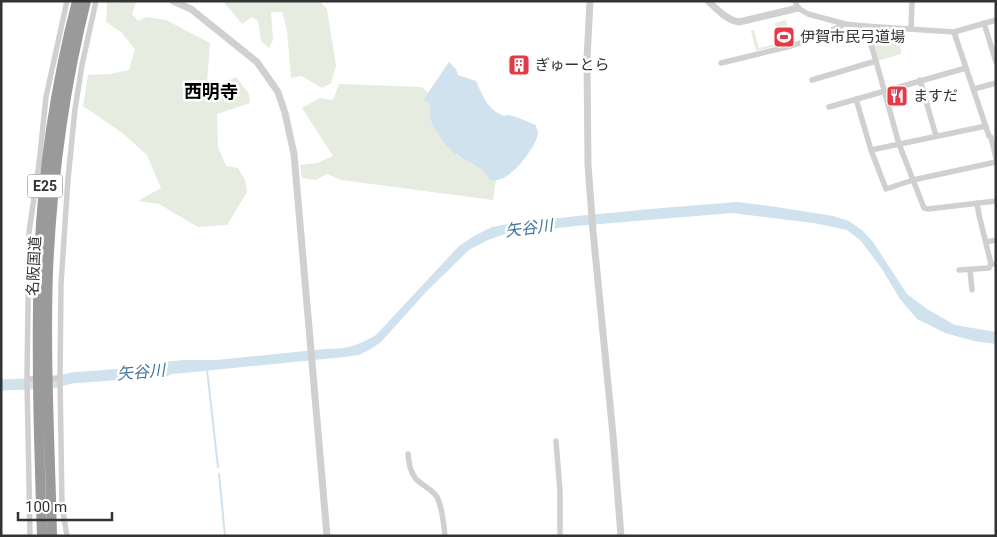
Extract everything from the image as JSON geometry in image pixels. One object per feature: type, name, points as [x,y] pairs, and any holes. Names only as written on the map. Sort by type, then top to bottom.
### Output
[{"type":"highway","name":"名阪国道","points":[[52,534],[43,374],[38,339],[39,263],[44,194],[53,122],[76,1]]},
{"type":"highway","name":"名阪国道","points":[[43,374],[48,268],[56,169],[68,86],[86,1]]},
{"type":"highway","name":"名阪国道","points":[[41,536],[44,392]]},
{"type":"street","points":[[30,536],[27,380],[29,232],[46,96],[66,1]]},
{"type":"street","points":[[67,536],[62,506],[61,284],[75,108],[96,1]]},
{"type":"street","points":[[173,1],[191,9],[257,62],[278,92],[285,113],[294,154],[327,536]]},
{"type":"street","points":[[590,1],[587,58],[587,129],[591,212],[621,536]]},
{"type":"street","points":[[708,1],[732,21],[739,22],[796,5],[808,14],[845,24],[864,26],[954,32],[996,20]]},
{"type":"street","points":[[911,29],[912,1]]},
{"type":"street","points":[[984,23],[996,62]]},
{"type":"street","points":[[721,63],[791,46],[845,24]]},
{"type":"street","points":[[864,26],[876,61],[899,144],[924,208],[996,200]]},
{"type":"street","points":[[856,99],[871,150],[886,189],[913,180],[996,160],[991,136],[989,136],[954,32]]},
{"type":"street","points":[[812,80],[876,61]]},
{"type":"street","points":[[829,107],[966,68]]},
{"type":"street","points":[[920,80],[936,136]]},
{"type":"street","points":[[974,89],[996,83]]},
{"type":"street","points":[[871,150],[986,126]]},
{"type":"street","points":[[959,270],[989,268],[993,264],[977,203]]},
{"type":"street","points":[[986,242],[996,240]]},
{"type":"street","points":[[970,270],[972,290]]},
{"type":"street","points":[[27,380],[60,378]]},
{"type":"street","points":[[556,441],[560,490],[560,536]]},
{"type":"street","points":[[408,454],[409,468],[417,480],[437,497],[444,519],[445,536]]},
{"type":"shaded area","points":[[134,1],[136,3],[132,14],[138,21],[146,17],[166,20],[210,43],[207,83],[217,86],[236,77],[249,94],[250,103],[217,114],[218,147],[226,166],[238,168],[245,180],[247,192],[227,225],[198,227],[159,204],[138,201],[161,188],[147,155],[121,132],[83,106],[88,75],[110,74],[129,70],[135,49],[121,32],[106,22],[107,2],[118,3]]},
{"type":"shaded area","points":[[223,1],[319,1],[327,9],[336,66],[331,83],[322,88],[302,76],[291,78],[287,30],[282,12],[271,12],[273,40],[269,48],[261,41],[258,21],[252,17],[242,24]]},
{"type":"shaded area","name":"伊賀市民弓道場","points":[[786,20],[792,42],[756,51],[751,31],[754,30],[759,48],[780,43],[775,23]]},
{"type":"shaded area","points":[[872,30],[899,32],[901,54],[878,61],[870,34]]},
{"type":"shaded area","points":[[339,84],[421,87],[428,92],[423,100],[429,103],[430,113],[457,156],[480,168],[488,175],[489,180],[496,180],[493,200],[341,180],[327,174],[316,180],[302,178],[300,165],[317,163],[333,156],[302,108],[320,98],[333,100]]},
{"type":"water","points":[[449,62],[456,69],[458,75],[476,81],[492,109],[504,116],[509,115],[536,125],[537,139],[518,167],[506,177],[498,180],[489,180],[487,175],[478,167],[454,153],[433,126],[430,118],[429,103],[423,100]]},
{"type":"water","points":[[737,202],[833,216],[849,221],[863,231],[873,242],[907,294],[927,309],[955,325],[996,332],[996,344],[974,341],[945,333],[917,319],[900,299],[882,269],[861,241],[847,230],[814,223],[732,213],[505,234],[469,250],[427,291],[381,342],[359,355],[153,376],[151,363],[216,360],[340,348],[363,342],[376,335],[459,246],[492,227],[577,216]]},
{"type":"waterway","points":[[207,370],[218,467]]},
{"type":"waterway","name":"矢谷川","points":[[1,385],[53,383],[71,378],[166,371]]},
{"type":"waterway","points":[[219,474],[225,536]]},
{"type":"place","name":"伊賀市民弓道場","points":[[784,37]]},
{"type":"place","name":"ぎゅーとら","points":[[519,65]]},
{"type":"place","name":"ますだ","points":[[897,96]]},
{"type":"district","name":"西明寺","points":[[211,91]]}]
